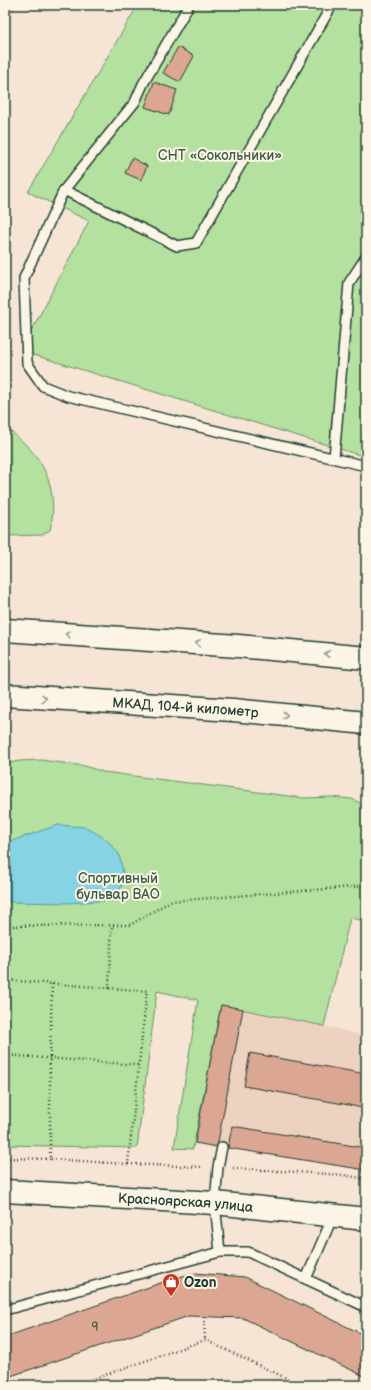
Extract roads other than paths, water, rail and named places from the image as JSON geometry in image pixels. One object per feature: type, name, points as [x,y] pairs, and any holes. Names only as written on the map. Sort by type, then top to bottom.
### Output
[{"type":"main road","points":[[5,630],[238,646],[366,658]]},
{"type":"main road","name":"МКАД, 104-й километр","points":[[5,695],[233,710],[366,723]]},
{"type":"main road","name":"Красноярская улица","points":[[5,1191],[215,1203],[366,1219]]},
{"type":"lane","points":[[189,5],[143,84],[135,102],[64,190],[24,278],[27,363],[43,386],[68,396],[366,466]]},
{"type":"lane","points":[[64,190],[177,246],[196,243],[332,5]]},
{"type":"lane","points":[[334,458],[349,284],[366,256]]},
{"type":"lane","points":[[220,1252],[215,1203],[218,1168],[222,1147]]},
{"type":"lane","points":[[306,1279],[334,1215]]},
{"type":"lane","points":[[5,1310],[220,1252],[248,1252],[366,1307]]},
{"type":"water","points":[[58,825],[86,827],[107,840],[119,854],[125,881],[112,900],[69,903],[10,902],[5,895],[6,843]]},
{"type":"place","name":"Ozon","points":[[171,1297]]},
{"type":"park label","name":"СНТ «Сокольники»","points":[[220,155]]},
{"type":"park label","name":"Спортивный бульвар ВАО","points":[[118,886]]}]
